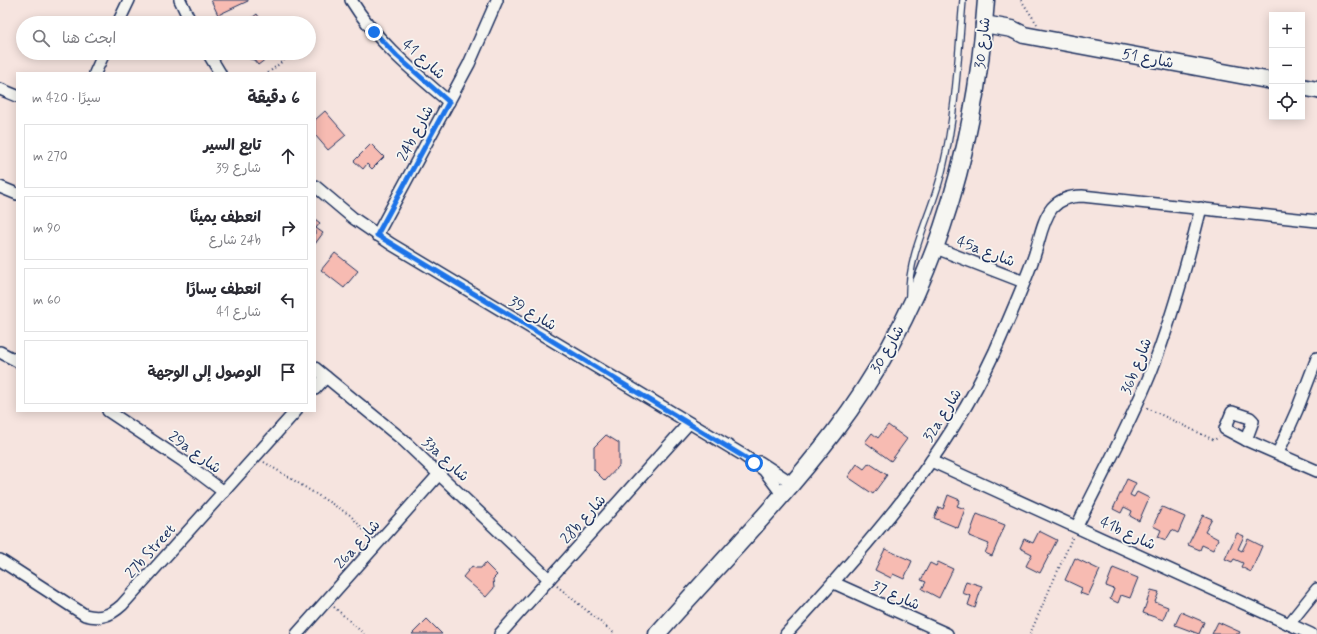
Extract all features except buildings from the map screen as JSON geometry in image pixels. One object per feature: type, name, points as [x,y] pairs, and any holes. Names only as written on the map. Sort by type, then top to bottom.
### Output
[{"type":"street","points":[[121,16],[129,0]]},
{"type":"street","points":[[180,0],[188,16]]},
{"type":"street","name":"شارع 41","points":[[351,0],[374,32],[392,52],[449,102]]},
{"type":"street","name":"24b شارع","points":[[377,235],[469,64],[497,0]]},
{"type":"street","name":"شارع 30","points":[[657,634],[787,489],[831,436],[855,402],[909,310],[936,248],[956,188],[976,95],[986,0]]},
{"type":"street","name":"شارع 51","points":[[984,28],[1012,29],[1024,35],[1269,80]]},
{"type":"street","points":[[95,72],[101,60]]},
{"type":"street","points":[[212,60],[219,72]]},
{"type":"street","points":[[1305,88],[1317,90]]},
{"type":"street","points":[[0,89],[16,96]]},
{"type":"street","points":[[0,186],[16,194]]},
{"type":"street","name":"شارع 39","points":[[316,187],[377,235],[743,456],[764,470],[787,489]]},
{"type":"street","name":"32a شارع","points":[[786,634],[834,583],[878,532],[931,461],[953,427],[986,368],[1009,319],[1024,282],[1048,213],[1059,202],[1066,198],[1082,196],[1317,221]]},
{"type":"street","name":"36b شارع","points":[[1077,526],[1137,404],[1171,318],[1187,264],[1201,208]]},
{"type":"street","name":"45a شارع","points":[[936,248],[1024,282]]},
{"type":"street","points":[[0,352],[16,360]]},
{"type":"street","points":[[1278,454],[1317,358]]},
{"type":"street","name":"33a شارع","points":[[316,369],[387,426],[440,474],[549,579]]},
{"type":"street","points":[[316,388],[326,377]]},
{"type":"street","name":"29a شارع","points":[[110,412],[183,461],[224,492]]},
{"type":"street","name":"27b Street","points":[[0,560],[85,615],[101,617],[109,615],[122,605],[295,412]]},
{"type":"street","points":[[1246,440],[1253,424],[1250,418],[1232,412],[1224,427],[1227,432],[1317,471]]},
{"type":"street","name":"28b شارع","points":[[500,634],[689,423]]},
{"type":"street","name":"41b شارع","points":[[931,461],[1077,526],[1311,634]]},
{"type":"street","name":"26a شارع","points":[[297,634],[440,474]]},
{"type":"street","name":"شارع 37","points":[[834,583],[947,634]]},
{"type":"street","points":[[1289,624],[1317,589]]},
{"type":"lane","points":[[909,310],[908,288],[911,266],[917,245],[935,197],[949,140],[963,0]]},
{"type":"path","points":[[1021,0],[1046,39]]},
{"type":"path","points":[[269,72],[284,60]]},
{"type":"path","points":[[1137,404],[1214,440],[1227,432]]},
{"type":"path","points":[[256,456],[350,515],[377,544]]},
{"type":"path","points":[[1030,634],[1077,526]]},
{"type":"path","points":[[549,579],[615,634]]},
{"type":"path","points":[[327,600],[364,634]]},
{"type":"route","points":[[374,32],[397,56],[449,102],[377,235],[404,253],[754,463]]}]
